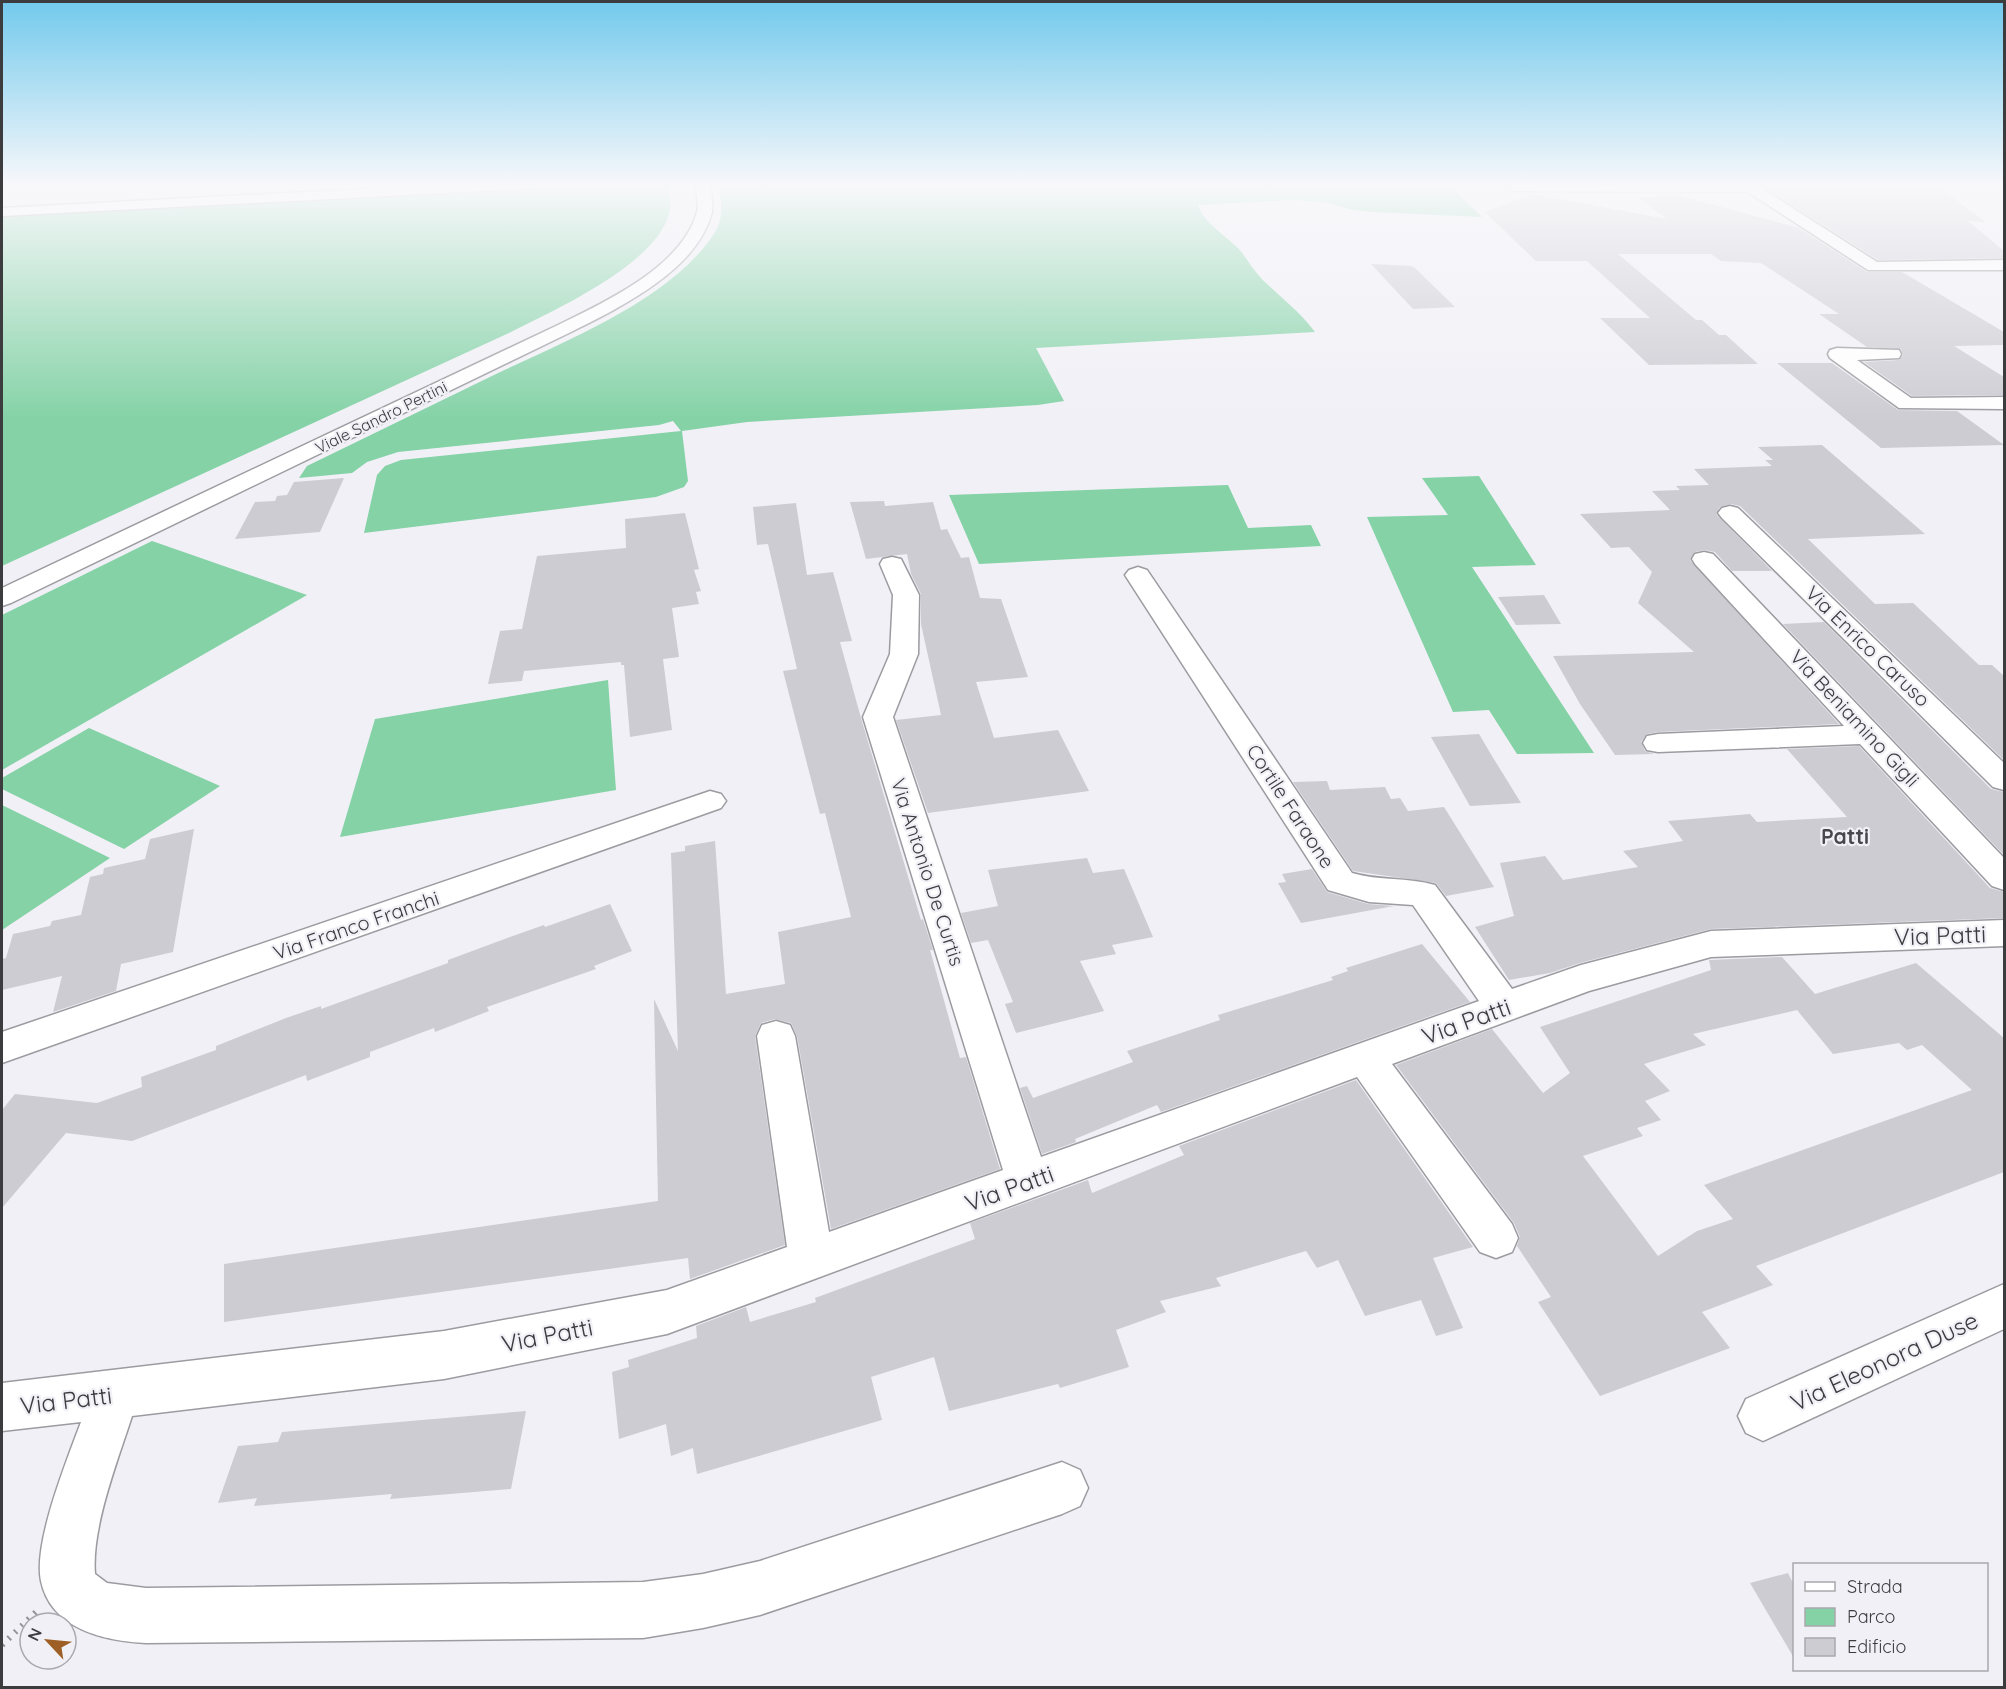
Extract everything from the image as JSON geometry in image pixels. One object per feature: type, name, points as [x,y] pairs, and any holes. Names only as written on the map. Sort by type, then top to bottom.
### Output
[{"type":"street","name":"Viale Sandro Pertini","points":[[2,579],[525,335],[602,296],[648,263]]},
{"type":"street","name":"Viale Sandro Pertini","points":[[2,598],[542,339],[616,301],[654,276],[668,263]]},
{"type":"street","points":[[1867,263],[1874,267],[2004,265]]},
{"type":"street","points":[[1985,264],[2004,282]]},
{"type":"street","points":[[1892,354],[1837,354],[1906,404],[2004,403]]},
{"type":"street","name":"Via Enrico Caruso","points":[[1730,513],[2004,780]]},
{"type":"street","name":"Via Beniamino Gigli","points":[[1704,559],[2004,878]]},
{"type":"street","name":"Via Antonio De Curtis","points":[[892,564],[906,595],[904,654],[878,717],[1028,1181]]},
{"type":"street","name":"Cortile Faraone","points":[[1138,575],[1340,882],[1369,890],[1423,894],[1504,1007]]},
{"type":"street","points":[[1658,743],[1870,734]]},
{"type":"street","name":"Via Franco Franchi","points":[[2,1048],[710,801]]},
{"type":"street","name":"Via Patti","points":[[2,1407],[444,1355],[667,1312],[1581,979],[1711,944],[2004,933]]},
{"type":"street","points":[[776,1036],[811,1260]]},
{"type":"street","points":[[1365,1058],[1496,1238]]},
{"type":"street","name":"Via Eleonora Duse","points":[[1763,1416],[2004,1306]]},
{"type":"street","points":[[115,1394],[74,1526],[68,1564],[68,1582],[76,1594],[94,1607],[118,1613],[171,1616],[643,1610],[703,1601],[760,1588],[1062,1488]]},
{"type":"green space","points":[[2,263],[630,263],[587,292],[511,332],[2,566]]},
{"type":"green space","points":[[689,263],[1249,263],[1261,278],[1298,312],[1315,332],[1036,348],[1064,401],[1038,405],[747,422],[682,431],[688,481],[684,487],[656,497],[364,533],[377,475],[385,466],[401,460],[681,431],[673,421],[659,425],[398,452],[367,462],[352,473],[299,478],[307,466],[585,332],[616,316],[673,278]]},
{"type":"green space","points":[[1479,476],[1536,565],[1472,567],[1594,753],[1517,754],[1489,710],[1453,712],[1367,517],[1448,515],[1422,478]]},
{"type":"green space","points":[[1228,485],[1248,528],[1311,525],[1321,546],[979,564],[949,495]]},
{"type":"green space","points":[[152,541],[307,595],[2,770],[2,615]]},
{"type":"green space","points":[[608,680],[616,790],[340,837],[375,719]]},
{"type":"green space","points":[[89,728],[220,786],[124,849],[2,789],[2,778]]},
{"type":"green space","points":[[2,805],[110,858],[2,930]]},
{"type":"building","points":[[1589,263],[1628,263],[1696,320],[1702,320],[1719,335],[1726,335],[1758,364],[1649,365],[1600,318],[1650,318]]},
{"type":"building","points":[[1757,263],[1853,263],[1867,272],[1902,272],[2004,332],[2004,345],[1954,346],[2004,377],[2004,395],[1912,396],[1864,362],[1899,360],[1903,355],[1901,349],[1867,347],[1819,314],[1839,314]]},
{"type":"building","points":[[1371,264],[1415,268],[1455,307],[1413,309]]},
{"type":"building","points":[[1777,363],[1832,363],[1898,410],[1957,411],[2004,445],[1881,448]]},
{"type":"building","points":[[1822,445],[1925,534],[1808,539],[1875,604],[1913,603],[1979,665],[1992,665],[2004,676],[2004,760],[1740,506],[1731,504],[1720,507],[1716,514],[1772,571],[1732,571],[1715,552],[1704,550],[1695,552],[1690,560],[1839,724],[1658,732],[1647,734],[1641,742],[1645,751],[1654,754],[1615,755],[1580,704],[1553,656],[1694,652],[1638,603],[1652,572],[1629,547],[1611,548],[1580,514],[1670,510],[1652,491],[1680,490],[1676,486],[1709,485],[1694,469],[1772,466],[1765,460],[1773,460],[1758,447]]},
{"type":"building","points":[[344,478],[320,532],[235,539],[255,502],[275,501],[277,496],[287,495],[294,482]]},
{"type":"building","points":[[884,501],[885,506],[933,502],[941,530],[947,529],[961,558],[969,557],[980,598],[1001,599],[1028,677],[976,682],[994,738],[1058,730],[1089,791],[928,813],[896,720],[941,715],[921,624],[921,594],[911,574],[907,554],[866,559],[850,502]]},
{"type":"building","points":[[796,503],[807,575],[833,572],[852,641],[840,642],[861,718],[921,920],[923,919],[933,950],[930,950],[960,1058],[966,1057],[1000,1169],[831,1229],[797,1036],[791,1023],[775,1019],[761,1023],[755,1036],[785,1245],[690,1279],[688,1258],[224,1322],[224,1264],[658,1201],[654,999],[678,1051],[671,853],[685,851],[685,846],[715,841],[726,994],[785,984],[778,932],[851,917],[825,813],[820,814],[783,671],[797,669],[768,544],[757,545],[753,507]]},
{"type":"building","points":[[685,513],[699,569],[694,570],[701,591],[696,592],[699,604],[672,608],[679,657],[663,659],[672,730],[630,737],[624,665],[621,665],[621,662],[524,671],[522,681],[488,684],[500,631],[522,629],[537,556],[626,548],[625,519]]},
{"type":"building","points":[[1544,595],[1561,624],[1516,625],[1498,597]]},
{"type":"building","points":[[1824,622],[1991,789],[2004,792],[2004,855],[1783,624]]},
{"type":"building","points":[[1479,734],[1521,803],[1470,806],[1431,737]]},
{"type":"building","points":[[1859,746],[1990,888],[2004,892],[2004,918],[1711,929],[1550,973],[1509,980],[1475,927],[1514,916],[1500,863],[1545,856],[1563,880],[1638,867],[1623,851],[1683,841],[1668,821],[1750,814],[1757,822],[1847,817],[1787,749]]},
{"type":"building","points":[[1327,781],[1330,790],[1385,787],[1391,799],[1400,798],[1408,811],[1444,807],[1494,887],[1446,896],[1436,883],[1353,871],[1293,782]]},
{"type":"building","points":[[194,829],[173,952],[121,964],[116,991],[53,1012],[62,976],[2,990],[2,959],[6,958],[13,934],[50,926],[52,921],[81,915],[90,877],[103,874],[104,868],[145,859],[150,839]]},
{"type":"building","points":[[1087,858],[1093,873],[1124,869],[1153,937],[1112,945],[1116,954],[1080,961],[1104,1011],[1016,1033],[1005,1004],[1013,1002],[988,940],[971,943],[961,913],[998,906],[988,870]]},
{"type":"building","points":[[1312,869],[1327,892],[1368,904],[1394,906],[1301,923],[1278,883],[1286,882],[1282,874]]},
{"type":"building","points":[[610,904],[632,951],[594,966],[596,969],[487,1007],[489,1011],[435,1032],[434,1028],[370,1052],[370,1057],[307,1081],[306,1075],[132,1141],[66,1133],[2,1208],[2,1110],[15,1094],[97,1103],[142,1087],[141,1077],[216,1050],[216,1046],[286,1018],[321,1006],[321,1009],[448,963],[448,960],[510,937]]},
{"type":"building","points":[[1422,944],[1470,1002],[1161,1112],[1157,1105],[1075,1139],[1076,1142],[1042,1154],[1020,1088],[1027,1086],[1033,1098],[1133,1062],[1127,1051],[1220,1020],[1218,1015],[1333,980],[1331,977],[1348,971],[1346,968]]},
{"type":"building","points":[[1782,957],[1815,994],[1916,963],[2004,1038],[2004,1172],[1756,1266],[1773,1285],[1702,1312],[1730,1348],[1600,1396],[1538,1302],[1551,1297],[1517,1246],[1520,1237],[1514,1223],[1396,1065],[1492,1029],[1543,1093],[1570,1073],[1540,1027],[1711,970],[1709,960]],"holes":[[[1797,1010],[1833,1054],[1899,1043],[1907,1050],[1922,1045],[1972,1090],[1704,1185],[1733,1219],[1697,1231],[1658,1256],[1583,1156],[1643,1136],[1637,1128],[1661,1120],[1645,1101],[1670,1091],[1644,1064],[1706,1045],[1693,1034]]]},
{"type":"building","points":[[1356,1080],[1473,1247],[1433,1258],[1463,1328],[1436,1336],[1421,1300],[1365,1316],[1338,1260],[1317,1268],[1306,1251],[1216,1278],[1221,1286],[1160,1301],[1166,1312],[1116,1330],[1129,1367],[1060,1388],[1058,1384],[949,1411],[934,1357],[871,1377],[882,1420],[697,1474],[693,1448],[671,1456],[666,1424],[619,1439],[612,1372],[629,1367],[628,1360],[697,1338],[696,1326],[746,1307],[750,1322],[816,1302],[815,1298],[975,1239],[970,1223],[1088,1180],[1092,1193],[1184,1155],[1179,1146]]},
{"type":"building","points":[[526,1411],[511,1489],[390,1499],[392,1494],[254,1506],[257,1498],[218,1503],[238,1446],[278,1442],[282,1432]]},
{"type":"building","points":[[1788,1573],[1793,1583],[1793,1656],[1750,1583]]},
{"type":"district","name":"Patti","points":[[1845,836]]}]
